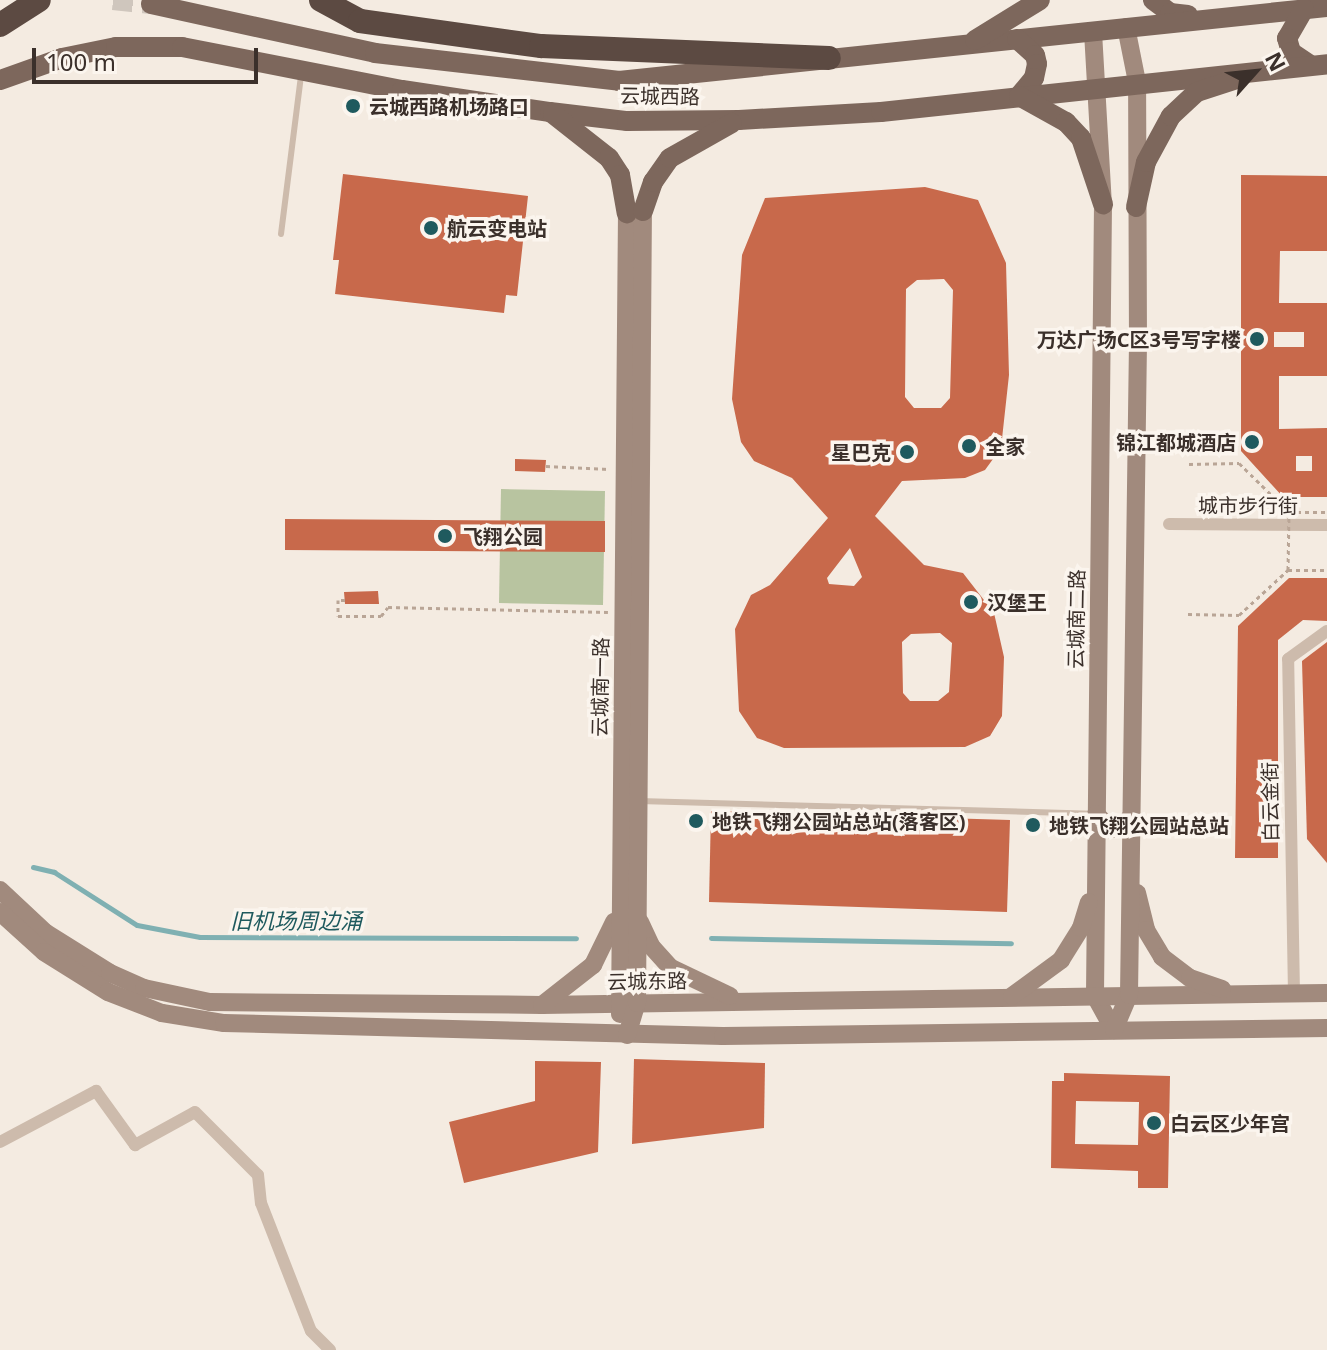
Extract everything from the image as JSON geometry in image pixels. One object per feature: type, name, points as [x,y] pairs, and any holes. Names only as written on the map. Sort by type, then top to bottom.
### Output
[{"type":"highway","points":[[0,25],[39,0]]},
{"type":"highway","points":[[321,0],[360,21],[541,46],[829,58]]},
{"type":"main road","points":[[967,45],[1040,0]]},
{"type":"main road","points":[[1153,0],[1170,13],[1212,19]]},
{"type":"main road","name":"云城西路","points":[[151,4],[375,53],[531,75],[619,81],[680,78],[829,58],[1327,7]]},
{"type":"main road","points":[[1304,9],[1287,38],[1291,52],[1318,64]]},
{"type":"main road","points":[[1017,39],[1037,64],[1034,78],[1019,96],[1066,122],[1081,138],[1103,204]]},
{"type":"main road","name":"云城西路","points":[[0,80],[62,58],[116,47],[182,47],[301,71],[550,112],[627,121],[739,120],[881,112],[1318,64]]},
{"type":"main road","points":[[1136,207],[1161,131],[1185,101],[1272,67]]},
{"type":"main road","points":[[550,112],[609,158],[635,212]]},
{"type":"main road","points":[[635,212],[670,158],[739,120]]},
{"type":"street","points":[[0,25],[25,0]]},
{"type":"street","points":[[1114,1030],[1129,995],[1138,346],[1137,82],[1126,27]]},
{"type":"street","name":"云城南二路","points":[[1093,32],[1099,86],[1103,204],[1095,996],[1114,1030]]},
{"type":"street","name":"云城南一路","points":[[627,1035],[637,1003],[627,912],[623,613],[635,212]]},
{"type":"street","name":"云城南一路","points":[[627,1035],[617,1003],[637,801],[635,212]]},
{"type":"street","name":"城市步行街","points":[[1169,524],[1327,525]]},
{"type":"street","name":"白云金街","points":[[1294,994],[1288,659],[1327,631]]},
{"type":"street","points":[[1096,814],[1110,829],[1122,829],[1131,816]]},
{"type":"street","points":[[1011,997],[1045,974],[1073,943],[1088,910],[1095,859]]},
{"type":"street","points":[[1130,859],[1153,947],[1190,978],[1234,994]]},
{"type":"street","name":"云城东路","points":[[0,890],[77,955],[144,988],[179,997],[273,1004],[542,1005],[1327,993]]},
{"type":"street","points":[[0,912],[82,979],[134,1004],[192,1020],[723,1036],[1327,1028]]},
{"type":"street","points":[[542,1005],[593,965],[627,912],[671,968],[717,994],[753,1000]]},
{"type":"street","points":[[720,1002],[707,1021],[723,1036]]},
{"type":"street","points":[[0,1142],[96,1091],[135,1145],[195,1112],[258,1175],[261,1203],[311,1331],[330,1350]]},
{"type":"lane","points":[[281,234],[301,71]]},
{"type":"lane","points":[[637,801],[1096,814]]},
{"type":"path","points":[[1189,464],[1239,463],[1289,512],[1327,512]]},
{"type":"path","points":[[546,466],[625,468]]},
{"type":"path","points":[[1288,570],[1289,512]]},
{"type":"path","points":[[1188,614],[1239,615],[1288,570],[1327,570]]},
{"type":"path","points":[[345,600],[338,600],[338,616],[381,616],[388,607],[623,613]]},
{"type":"green space","name":"飞翔公园","points":[[501,489],[605,491],[603,605],[499,603]]},
{"type":"building","name":"航云变电站","points":[[343,174],[528,196],[517,296],[506,295],[504,313],[335,294],[339,260],[333,260]]},
{"type":"building","points":[[1241,175],[1327,176],[1327,251],[1280,251],[1279,303],[1327,303],[1327,376],[1279,376],[1279,429],[1327,428],[1327,497],[1283,497],[1241,451]],"holes":[[[1274,332],[1304,332],[1304,347],[1274,347]],[[1296,456],[1312,456],[1312,471],[1296,471]]]},
{"type":"building","points":[[925,187],[978,200],[1006,263],[1009,375],[1001,448],[985,470],[965,478],[902,481],[875,516],[924,565],[963,573],[994,613],[1004,657],[1002,716],[990,736],[965,747],[784,748],[757,738],[739,711],[735,629],[751,595],[770,585],[828,518],[792,478],[754,461],[741,442],[732,399],[742,255],[765,198]],"holes":[[[944,279],[953,290],[950,398],[941,408],[914,408],[905,397],[906,289],[917,280]],[[850,548],[862,577],[854,586],[829,584],[827,578]],[[940,633],[952,643],[949,692],[938,701],[910,701],[903,693],[902,642],[911,634]]]},
{"type":"building","points":[[515,459],[546,460],[545,472],[515,471]]},
{"type":"building","name":"飞翔公园","points":[[285,519],[605,521],[605,552],[285,550]]},
{"type":"building","points":[[1289,578],[1327,578],[1327,621],[1303,620],[1278,640],[1278,858],[1235,858],[1238,626]]},
{"type":"building","points":[[378,591],[379,604],[345,604],[344,592]]},
{"type":"building","points":[[1327,642],[1327,863],[1307,839],[1302,661]]},
{"type":"building","points":[[711,811],[1010,820],[1007,912],[709,902]]},
{"type":"building","points":[[634,1059],[765,1063],[764,1128],[632,1144]]},
{"type":"building","points":[[535,1061],[601,1062],[598,1152],[464,1183],[449,1122],[535,1101]]},
{"type":"building","name":"白云区少年宫","points":[[1064,1073],[1170,1076],[1168,1188],[1138,1188],[1138,1171],[1051,1168],[1052,1081],[1064,1081]],"holes":[[[1076,1101],[1139,1102],[1138,1145],[1075,1144]]]},
{"type":"waterway","name":"旧机场周边涌","points":[[33,867],[54,872],[137,925],[200,937],[576,938]]},
{"type":"waterway","name":"旧机场周边涌","points":[[711,938],[1011,943]]},
{"type":"tunnel","points":[[113,0],[151,4]]},
{"type":"place","name":"云城西路机场路口","points":[[353,106]]},
{"type":"place","name":"航云变电站","points":[[431,228]]},
{"type":"place","name":"万达广场C区3号写字楼","points":[[1257,339]]},
{"type":"place","name":"锦江都城酒店","points":[[1252,442]]},
{"type":"place","name":"全家","points":[[969,446]]},
{"type":"place","name":"星巴克","points":[[907,452]]},
{"type":"place","name":"飞翔公园","points":[[445,536]]},
{"type":"place","name":"汉堡王","points":[[971,602]]},
{"type":"place","name":"地铁飞翔公园站总站(落客区)","points":[[696,821]]},
{"type":"place","name":"地铁飞翔公园站总站","points":[[1033,825]]},
{"type":"place","name":"白云区少年宫","points":[[1154,1123]]}]
